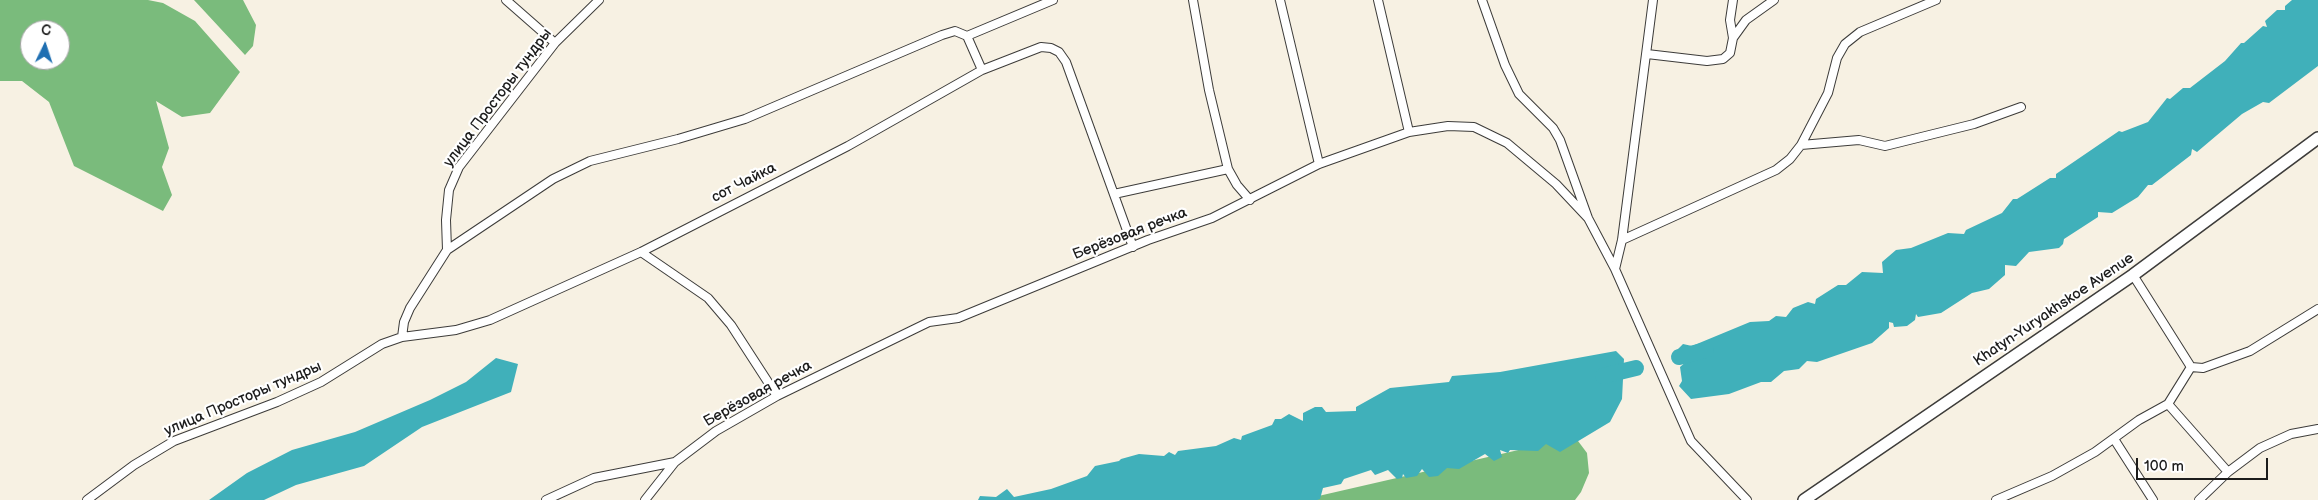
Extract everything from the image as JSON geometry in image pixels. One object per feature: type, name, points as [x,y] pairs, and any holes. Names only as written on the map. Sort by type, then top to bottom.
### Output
[{"type":"main road","name":"Khatyn-Yuryakhskoe Avenue","points":[[1804,500],[2133,275],[2318,138]]},
{"type":"street","points":[[506,0],[556,43]]},
{"type":"street","name":"улица Просторы тундры","points":[[447,250],[446,220],[449,190],[458,167],[556,43],[599,0]]},
{"type":"street","points":[[967,36],[1054,0]]},
{"type":"street","points":[[1193,0],[1208,90],[1228,169],[1237,185],[1250,200]]},
{"type":"street","points":[[1280,0],[1319,164]]},
{"type":"street","points":[[1378,0],[1410,132]]},
{"type":"street","points":[[1482,0],[1505,65],[1519,94],[1543,116],[1560,140],[1588,218],[1615,268],[1691,441],[1746,500]]},
{"type":"street","points":[[1615,268],[1622,240],[1654,0]]},
{"type":"street","points":[[1647,54],[1715,61],[1723,58],[1730,53],[1732,38],[1730,20],[1733,0]]},
{"type":"street","points":[[1732,38],[1746,20],[1774,0]]},
{"type":"street","points":[[1622,240],[1776,170],[1790,159],[1801,145],[1828,93],[1837,58],[1845,44],[1860,32],[1936,0]]},
{"type":"street","points":[[402,337],[404,322],[410,308],[447,250],[553,179],[590,161],[745,120],[955,31],[967,36],[982,70]]},
{"type":"street","name":"сот Чайка","points":[[402,337],[456,330],[490,320],[641,252],[848,146],[982,70],[1041,48],[1051,48],[1059,52],[1066,62],[1114,194]]},
{"type":"street","points":[[1801,145],[1859,140],[1885,146],[1974,124],[2021,107]]},
{"type":"street","name":"Берёзовая речка","points":[[675,462],[716,431],[777,396],[929,322],[958,318],[1133,247],[1212,218],[1319,164],[1410,132],[1448,126],[1474,127],[1507,143],[1556,184],[1588,218]]},
{"type":"street","points":[[1133,247],[1114,194],[1228,169]]},
{"type":"street","points":[[641,252],[708,298],[731,325],[777,396]]},
{"type":"street","points":[[2133,275],[2191,366],[2203,368],[2250,351],[2318,309]]},
{"type":"street","name":"улица Просторы тундры","points":[[87,500],[134,465],[174,442],[277,402],[321,382],[382,344],[402,337]]},
{"type":"street","points":[[1996,500],[2052,476],[2095,452],[2140,420],[2168,404],[2191,366]]},
{"type":"street","points":[[2168,404],[2228,472]]},
{"type":"street","points":[[2199,500],[2228,472],[2260,448],[2291,434],[2318,429]]},
{"type":"street","points":[[2114,439],[2153,500]]},
{"type":"street","points":[[546,500],[594,478],[675,462]]},
{"type":"street","points":[[645,500],[675,462]]},
{"type":"green space","points":[[0,0],[148,0],[163,3],[195,21],[240,72],[210,113],[182,117],[156,101],[169,148],[162,167],[172,195],[163,211],[74,166],[49,102],[22,81],[0,81]]},
{"type":"green space","points":[[194,0],[243,0],[256,25],[253,46],[245,55]]},
{"type":"green space","points":[[1575,437],[1587,453],[1589,473],[1581,492],[1575,500],[1301,500]]},
{"type":"water","points":[[2292,0],[2318,0],[2318,66],[2269,103],[2263,102],[2242,114],[2197,152],[2192,149],[2191,155],[2152,185],[2148,185],[2138,197],[2112,213],[2098,212],[2098,217],[2064,239],[2063,244],[2059,248],[2029,252],[2016,266],[2005,265],[2005,275],[1989,289],[1972,293],[1941,313],[1918,317],[1916,314],[1915,320],[1907,326],[1894,327],[1893,323],[1889,322],[1889,328],[1872,343],[1817,362],[1807,361],[1799,369],[1784,371],[1771,382],[1761,382],[1729,394],[1691,399],[1679,386],[1682,381],[1680,367],[1688,360],[1678,349],[1683,344],[1692,346],[1750,322],[1769,321],[1776,316],[1786,317],[1793,308],[1808,302],[1815,304],[1816,299],[1838,285],[1846,285],[1862,272],[1883,273],[1882,262],[1896,250],[1911,248],[1948,233],[1964,234],[1966,230],[2002,213],[2013,199],[2017,199],[2050,178],[2056,178],[2056,174],[2119,131],[2122,132],[2148,122],[2167,98],[2170,99],[2183,88],[2190,88],[2225,61],[2241,43],[2244,43],[2263,26],[2267,27],[2265,21],[2277,10],[2285,10],[2285,6]]},
{"type":"water","points":[[1616,351],[1624,359],[1622,399],[1610,422],[1560,452],[1546,444],[1538,451],[1510,450],[1508,453],[1500,450],[1502,457],[1494,461],[1485,454],[1459,469],[1447,468],[1438,476],[1429,477],[1422,469],[1417,476],[1406,478],[1403,474],[1402,478],[1397,479],[1388,470],[1375,475],[1371,470],[1344,479],[1341,484],[1323,488],[1320,499],[1317,500],[978,500],[980,496],[996,497],[1007,489],[1014,497],[1051,489],[1087,476],[1095,466],[1139,454],[1164,456],[1169,452],[1175,455],[1178,451],[1216,446],[1234,438],[1241,440],[1242,436],[1272,425],[1275,419],[1281,419],[1289,414],[1303,421],[1303,413],[1315,407],[1322,407],[1326,412],[1356,411],[1356,407],[1390,388],[1449,382],[1452,376],[1500,372]]},
{"type":"water","points":[[496,358],[518,364],[511,392],[422,427],[364,466],[296,485],[264,500],[209,500],[247,473],[292,450],[355,432],[430,400],[466,382]]},
{"type":"waterway","points":[[1679,357],[1706,350]]},
{"type":"waterway","points":[[1603,376],[1636,368]]}]
